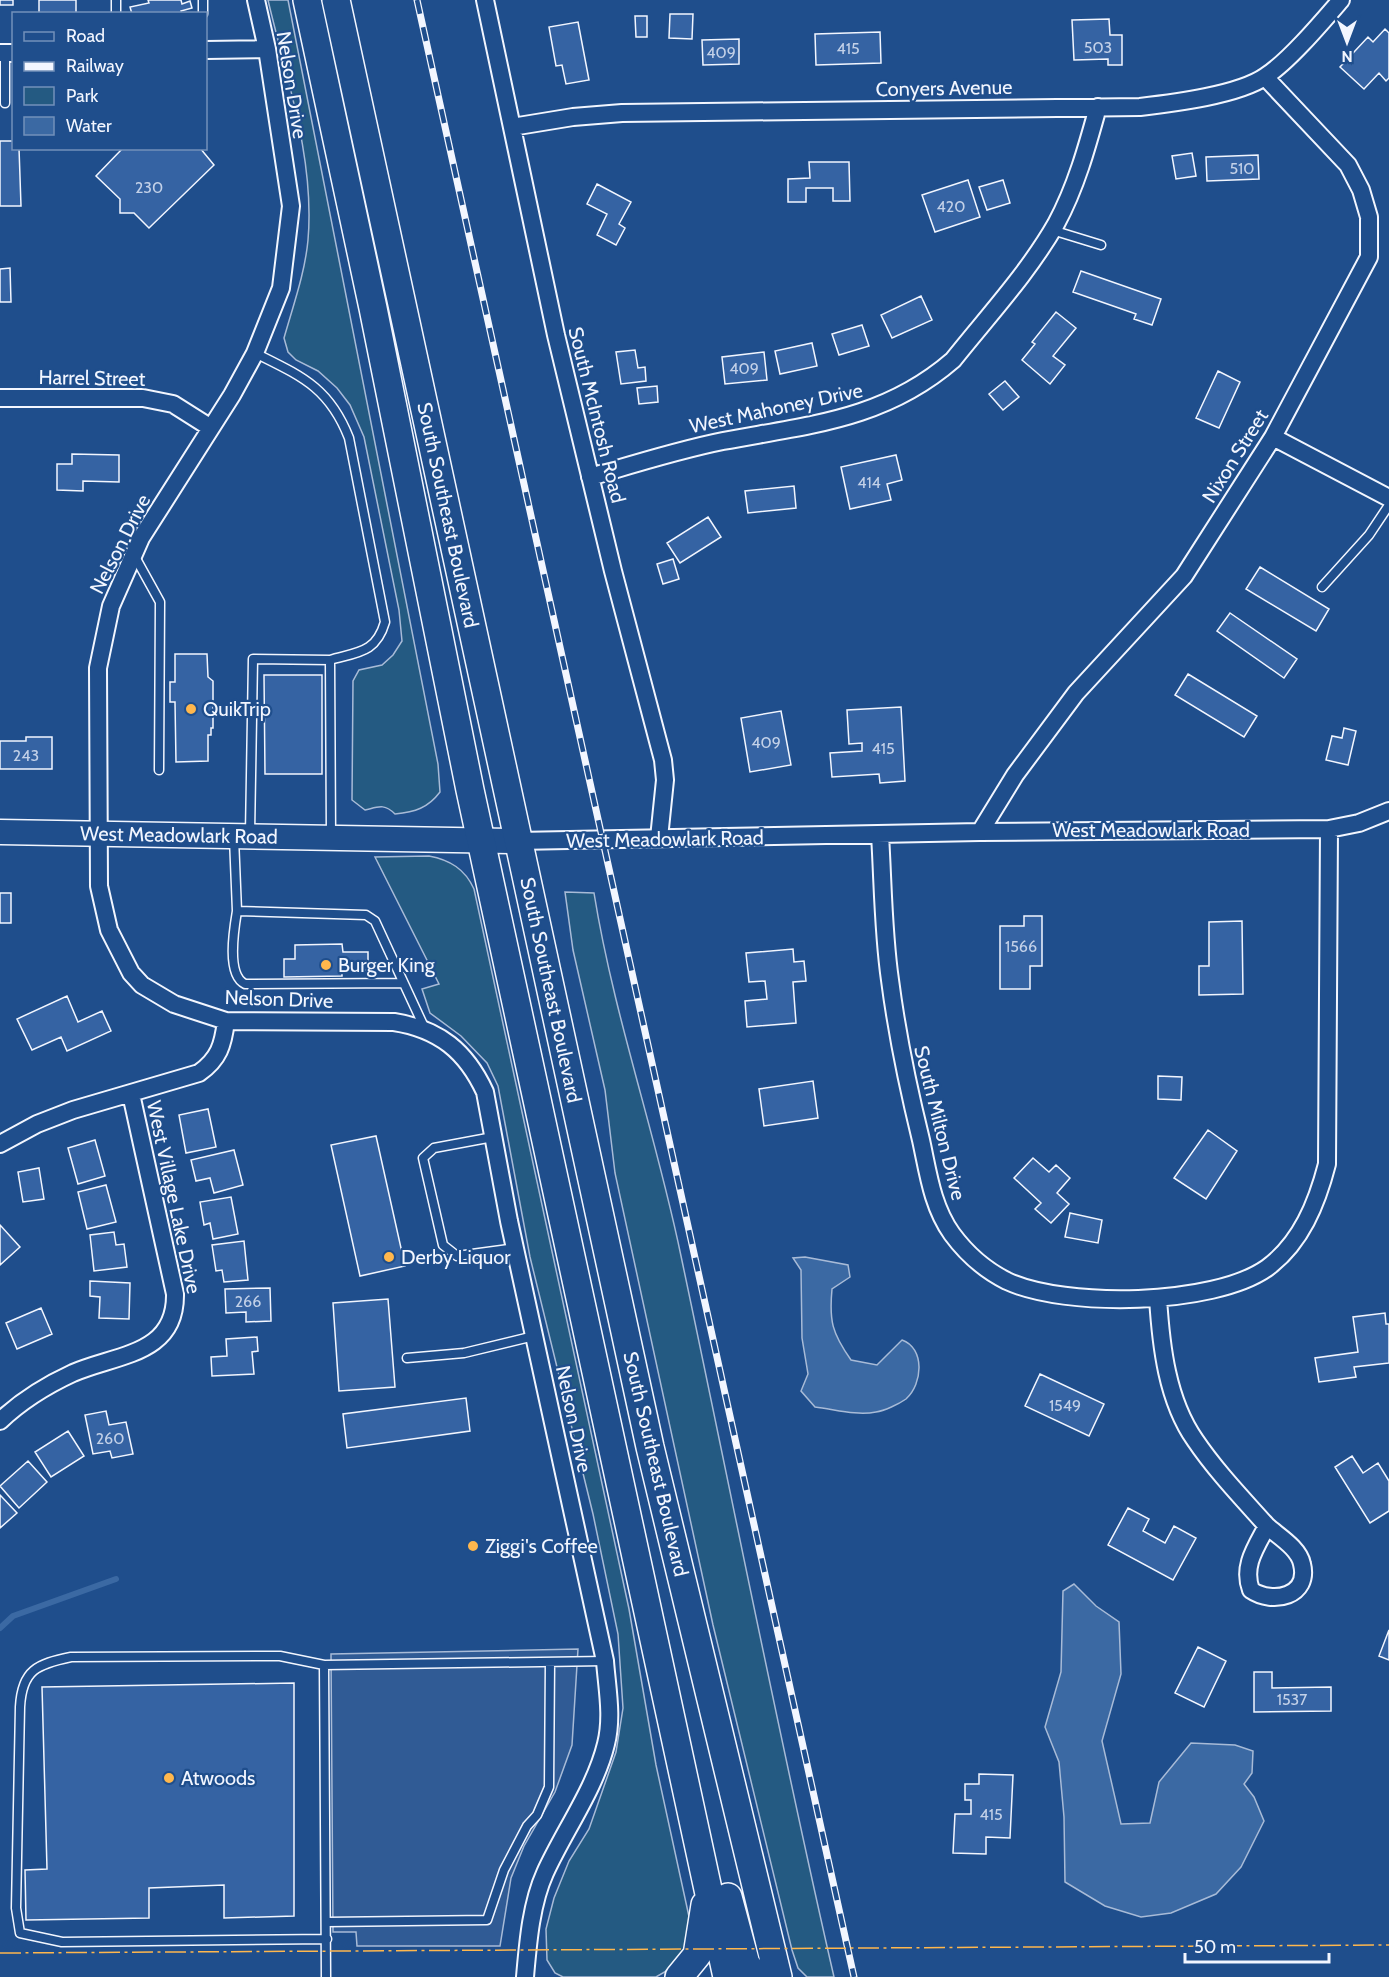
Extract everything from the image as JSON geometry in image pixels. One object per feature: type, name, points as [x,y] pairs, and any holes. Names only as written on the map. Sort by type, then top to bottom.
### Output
[{"type":"main road","name":"South Southeast Boulevard","points":[[307,0],[375,319],[480,840],[728,1977]]},
{"type":"main road","name":"South Southeast Boulevard","points":[[336,0],[650,1447],[778,1977]]},
{"type":"main road","name":"West Meadowlark Road","points":[[0,832],[518,841]]},
{"type":"main road","points":[[679,1977],[697,1955],[702,1937],[706,1870]]},
{"type":"main road","points":[[706,1870],[729,1899],[746,1964],[756,1977]]},
{"type":"street","name":"Nelson Drive","points":[[256,0],[267,50],[291,206],[281,288],[255,353],[134,555],[111,606],[98,668],[99,886],[103,908],[116,946],[131,973],[142,985],[174,1004],[226,1021],[394,1022],[425,1029],[453,1045],[476,1073],[485,1092],[515,1248],[605,1661],[609,1715],[606,1743],[596,1771],[544,1875],[528,1939],[525,1977]]},
{"type":"street","name":"South McIntosh Road","points":[[485,0],[555,334],[663,760],[664,780],[659,838]]},
{"type":"street","name":"Conyers Avenue","points":[[512,127],[573,117],[622,113],[1140,107],[1184,102],[1226,92],[1265,77],[1323,21],[1341,0]]},
{"type":"street","points":[[207,50],[267,50]]},
{"type":"street","name":"Nixon Street","points":[[980,832],[1015,775],[1076,693],[1184,576],[1273,437],[1369,257],[1370,237],[1361,190],[1348,165],[1265,77]]},
{"type":"street","name":"West Mahoney Drive","points":[[590,477],[674,452],[840,420],[914,390],[953,360],[1039,251],[1070,195],[1098,107]]},
{"type":"street","name":"Harrel Street","points":[[0,398],[142,398],[173,404],[211,429]]},
{"type":"street","points":[[1273,437],[1389,498]]},
{"type":"street","name":"West Meadowlark Road","points":[[518,841],[980,832],[1329,829],[1359,823],[1389,811]]},
{"type":"street","name":"South Milton Drive","points":[[880,835],[890,977],[901,1056],[934,1197],[952,1234],[974,1259],[991,1272],[1033,1290],[1114,1298],[1158,1298],[1223,1287],[1263,1270],[1291,1245],[1307,1221],[1321,1191],[1327,1164],[1329,829]]},
{"type":"street","points":[[0,1144],[37,1124],[72,1110],[188,1078],[211,1065],[223,1046],[226,1021]]},
{"type":"street","name":"West Village Lake Drive","points":[[0,1420],[38,1392],[74,1373],[150,1346],[168,1326],[175,1312],[175,1294],[131,1094]]},
{"type":"street","points":[[1158,1298],[1167,1373],[1179,1408],[1194,1439],[1267,1526]]},
{"type":"lane","points":[[5,103],[6,53]]},
{"type":"lane","points":[[1052,230],[1101,245]]},
{"type":"lane","points":[[255,353],[315,385],[341,419],[349,438],[385,621],[377,643],[368,649],[330,660],[253,659],[234,971],[239,981],[245,984],[403,983]]},
{"type":"lane","points":[[1322,587],[1369,535],[1389,505]]},
{"type":"lane","points":[[134,555],[160,602],[159,770]]},
{"type":"lane","points":[[330,660],[331,837]]},
{"type":"lane","points":[[237,911],[366,915],[375,921],[425,1029]]},
{"type":"lane","points":[[493,1137],[434,1148],[423,1158],[443,1245],[457,1256],[515,1248]]},
{"type":"lane","points":[[407,1358],[464,1353],[534,1336]]},
{"type":"lane","points":[[327,1940],[62,1942],[20,1933],[16,1908],[20,1707],[23,1683],[29,1674],[38,1667],[71,1657],[280,1656],[324,1665],[605,1661]]},
{"type":"lane","points":[[327,1922],[487,1920],[504,1870],[527,1826],[537,1815],[549,1787],[550,1662]]},
{"type":"lane","points":[[324,1665],[326,1977]]},
{"type":"green space","points":[[268,0],[288,0],[438,764],[440,792],[426,805],[402,813],[395,814],[388,808],[381,807],[365,810],[352,800],[353,681],[359,670],[382,665],[393,655],[402,641],[399,610],[364,437],[350,405],[337,388],[318,371],[296,360],[288,352],[284,338],[304,265],[309,210],[307,179],[297,118]]},
{"type":"green space","points":[[429,856],[456,866],[474,889],[629,1609],[656,1765],[693,1935],[675,1966],[656,1977],[563,1977],[555,1973],[547,1960],[546,1929],[554,1898],[569,1861],[589,1829],[616,1752],[623,1708],[618,1634],[593,1514],[530,1257],[498,1086],[487,1063],[461,1036],[430,1013],[422,989],[439,984],[375,857]]},
{"type":"green space","points":[[565,892],[594,893],[613,985],[671,1210],[834,1977],[807,1977],[798,1968],[792,1950],[713,1625],[615,1173],[605,1090],[573,950]]},
{"type":"shaded area","points":[[578,1649],[572,1745],[555,1792],[524,1846],[511,1878],[500,1946],[357,1946],[356,1932],[333,1932],[331,1654]]},
{"type":"water","points":[[805,1257],[848,1265],[850,1277],[832,1289],[831,1310],[836,1334],[851,1360],[877,1365],[902,1340],[915,1350],[918,1358],[918,1376],[916,1385],[906,1399],[879,1411],[853,1413],[815,1407],[801,1391],[808,1374],[802,1338],[801,1270],[793,1258]]},
{"type":"water","points":[[1074,1584],[1096,1606],[1119,1622],[1121,1674],[1102,1741],[1121,1824],[1150,1823],[1159,1782],[1191,1743],[1235,1745],[1253,1751],[1252,1773],[1244,1784],[1254,1797],[1264,1821],[1241,1867],[1216,1894],[1171,1913],[1141,1917],[1105,1906],[1065,1882],[1064,1817],[1059,1762],[1045,1727],[1061,1672],[1063,1591]]},
{"type":"building","points":[[0,0],[13,0],[13,5],[0,5]]},
{"type":"building","points":[[39,0],[76,0],[76,12],[39,12]]},
{"type":"building","points":[[148,0],[181,0],[182,4],[190,1],[192,8],[181,12],[131,12],[130,7],[149,3]]},
{"type":"building","points":[[670,14],[693,14],[692,39],[669,38]]},
{"type":"building","points":[[635,16],[647,16],[647,37],[636,37]]},
{"type":"building","points":[[1109,19],[1110,35],[1122,35],[1122,65],[1108,65],[1108,59],[1074,60],[1072,20]]},
{"type":"building","points":[[578,22],[589,80],[566,84],[562,65],[556,66],[549,27]]},
{"type":"building","points":[[1385,29],[1389,33],[1389,78],[1386,81],[1379,73],[1364,89],[1340,67],[1368,37],[1373,42]]},
{"type":"building","points":[[880,32],[881,63],[816,65],[815,34]]},
{"type":"building","points":[[739,39],[739,64],[703,65],[702,40]]},
{"type":"building","points":[[0,141],[12,141],[12,150],[19,150],[21,206],[0,206]]},
{"type":"building","points":[[121,150],[202,150],[214,165],[149,228],[134,213],[120,213],[120,199],[96,176]]},
{"type":"building","points":[[1192,153],[1196,176],[1176,179],[1172,156]]},
{"type":"building","points":[[1258,155],[1259,179],[1207,181],[1206,157]]},
{"type":"building","points":[[809,162],[849,162],[850,201],[833,201],[833,188],[806,188],[806,202],[788,202],[788,179],[810,178]]},
{"type":"building","points":[[968,180],[980,217],[935,232],[922,195]]},
{"type":"building","points":[[1003,180],[1010,203],[987,210],[979,187]]},
{"type":"building","points":[[597,184],[631,202],[619,224],[625,228],[616,245],[597,235],[607,214],[587,204]]},
{"type":"building","points":[[10,268],[11,302],[0,302],[0,269]]},
{"type":"building","points":[[1081,271],[1161,299],[1152,325],[1134,319],[1136,314],[1073,292]]},
{"type":"building","points":[[921,296],[932,320],[892,338],[881,315]]},
{"type":"building","points":[[1056,312],[1076,328],[1053,356],[1065,365],[1050,384],[1022,360],[1035,344],[1032,342]]},
{"type":"building","points":[[862,325],[869,346],[839,355],[832,334]]},
{"type":"building","points":[[812,343],[817,366],[780,374],[775,351]]},
{"type":"building","points":[[635,350],[638,368],[645,367],[646,381],[621,384],[616,352]]},
{"type":"building","points":[[764,352],[767,380],[725,384],[722,357]]},
{"type":"building","points":[[1218,371],[1240,382],[1219,428],[1196,418]]},
{"type":"building","points":[[1005,381],[1019,397],[1003,410],[989,394]]},
{"type":"building","points":[[657,386],[658,402],[639,404],[637,388]]},
{"type":"building","points":[[72,454],[119,455],[119,482],[83,481],[83,491],[57,490],[57,464],[72,464]]},
{"type":"building","points":[[896,455],[902,480],[887,484],[891,500],[850,509],[841,467]]},
{"type":"building","points":[[794,486],[796,508],[748,513],[745,491]]},
{"type":"building","points":[[708,517],[721,537],[680,563],[667,543]]},
{"type":"building","points":[[673,559],[679,579],[663,584],[657,564]]},
{"type":"building","points":[[1260,567],[1329,609],[1316,631],[1246,589]]},
{"type":"building","points":[[1230,613],[1297,659],[1284,678],[1217,631]]},
{"type":"building","points":[[175,654],[207,654],[208,677],[213,681],[213,728],[211,728],[211,735],[208,735],[208,761],[176,762],[175,702],[170,702],[170,682],[175,682]]},
{"type":"building","points":[[1188,674],[1257,716],[1244,737],[1175,695]]},
{"type":"building","points":[[264,675],[322,675],[322,774],[265,774]]},
{"type":"building","points":[[901,707],[905,781],[880,783],[879,774],[832,777],[830,753],[862,751],[862,743],[849,744],[847,710]]},
{"type":"building","points":[[781,711],[791,765],[750,772],[741,718]]},
{"type":"building","points":[[1344,728],[1356,731],[1348,765],[1326,760],[1332,736],[1342,738]]},
{"type":"building","points":[[26,737],[52,737],[52,769],[0,769],[0,741],[26,741]]},
{"type":"building","points":[[0,893],[11,893],[11,923],[0,923]]},
{"type":"building","points":[[1024,916],[1042,916],[1042,966],[1030,966],[1030,989],[1000,989],[1000,926],[1024,926]]},
{"type":"building","points":[[1242,921],[1243,994],[1199,995],[1199,966],[1209,966],[1209,922]]},
{"type":"building","name":"Burger King","points":[[342,944],[343,952],[368,952],[368,970],[342,970],[342,976],[284,977],[284,959],[295,959],[295,945]]},
{"type":"building","points":[[793,949],[794,962],[804,961],[806,981],[793,982],[796,1023],[747,1027],[745,1001],[767,999],[765,981],[749,982],[746,953]]},
{"type":"building","points":[[67,996],[78,1022],[102,1011],[111,1031],[67,1051],[61,1037],[32,1050],[17,1019]]},
{"type":"building","points":[[1158,1076],[1182,1077],[1181,1100],[1158,1099]]},
{"type":"building","points":[[813,1081],[818,1118],[764,1126],[759,1089]]},
{"type":"building","points":[[208,1109],[216,1147],[186,1153],[179,1115]]},
{"type":"building","points":[[1208,1130],[1237,1151],[1206,1199],[1174,1178]]},
{"type":"building","points":[[376,1136],[405,1266],[360,1276],[331,1145]]},
{"type":"building","points":[[95,1140],[105,1176],[78,1184],[68,1148]]},
{"type":"building","points":[[234,1150],[243,1185],[214,1193],[210,1178],[196,1181],[191,1160]]},
{"type":"building","points":[[1033,1158],[1049,1172],[1056,1165],[1070,1178],[1057,1193],[1069,1204],[1051,1223],[1035,1209],[1041,1203],[1014,1178]]},
{"type":"building","points":[[39,1168],[44,1199],[23,1202],[18,1172]]},
{"type":"building","points":[[106,1185],[116,1222],[87,1229],[78,1192]]},
{"type":"building","points":[[231,1197],[238,1234],[213,1239],[210,1223],[204,1225],[200,1202]]},
{"type":"building","points":[[1070,1213],[1102,1220],[1098,1243],[1065,1237]]},
{"type":"building","points":[[0,1225],[20,1247],[0,1265]]},
{"type":"building","points":[[114,1232],[116,1245],[124,1244],[127,1267],[94,1271],[90,1235]]},
{"type":"building","points":[[244,1241],[248,1280],[224,1282],[222,1270],[216,1271],[212,1245]]},
{"type":"building","points":[[90,1281],[130,1283],[129,1319],[99,1318],[100,1297],[90,1296]]},
{"type":"building","points":[[270,1288],[271,1321],[246,1322],[246,1312],[226,1313],[225,1289]]},
{"type":"building","points":[[388,1299],[395,1387],[339,1391],[333,1303]]},
{"type":"building","points":[[41,1308],[52,1334],[17,1349],[6,1323]]},
{"type":"building","points":[[1385,1313],[1386,1324],[1389,1324],[1389,1363],[1354,1367],[1356,1377],[1319,1382],[1315,1358],[1358,1352],[1353,1317]]},
{"type":"building","points":[[257,1337],[258,1351],[252,1352],[254,1374],[212,1376],[211,1357],[227,1356],[226,1339]]},
{"type":"building","points":[[1040,1374],[1104,1404],[1089,1436],[1025,1406]]},
{"type":"building","points":[[466,1398],[470,1431],[347,1448],[343,1414]]},
{"type":"building","points":[[106,1411],[109,1425],[126,1422],[133,1454],[112,1458],[110,1451],[93,1454],[85,1415]]},
{"type":"building","points":[[68,1431],[84,1456],[51,1477],[35,1452]]},
{"type":"building","points":[[1352,1456],[1363,1473],[1378,1463],[1389,1481],[1389,1511],[1370,1523],[1335,1467]]},
{"type":"building","points":[[28,1461],[47,1482],[19,1508],[0,1486]]},
{"type":"building","points":[[0,1495],[17,1513],[0,1528]]},
{"type":"building","points":[[1128,1508],[1149,1519],[1143,1531],[1165,1543],[1174,1526],[1196,1538],[1173,1580],[1108,1545]]},
{"type":"building","points":[[1389,1630],[1389,1660],[1379,1656]]},
{"type":"building","points":[[1198,1647],[1226,1661],[1204,1707],[1175,1693]]},
{"type":"building","points":[[1254,1672],[1272,1672],[1272,1688],[1331,1687],[1331,1711],[1254,1712]]},
{"type":"building","name":"Atwoods","points":[[294,1683],[294,1916],[224,1918],[224,1885],[149,1888],[149,1918],[26,1920],[25,1870],[47,1869],[42,1687]]},
{"type":"building","points":[[979,1774],[1013,1775],[1010,1838],[986,1837],[986,1854],[953,1853],[955,1814],[971,1814],[971,1800],[965,1800],[965,1784],[979,1784]]},
{"type":"waterway","points":[[0,1628],[13,1616],[116,1579]]},
{"type":"railway","points":[[417,0],[854,1977]]},
{"type":"power","points":[[0,1953],[1389,1945]]},
{"type":"place","name":"QuikTrip","points":[[191,709]]},
{"type":"place","name":"Burger King","points":[[326,965]]},
{"type":"place","name":"Derby Liquor","points":[[389,1257]]},
{"type":"place","name":"Ziggi's Coffee","points":[[473,1546]]},
{"type":"place","name":"Atwoods","points":[[169,1778]]}]
